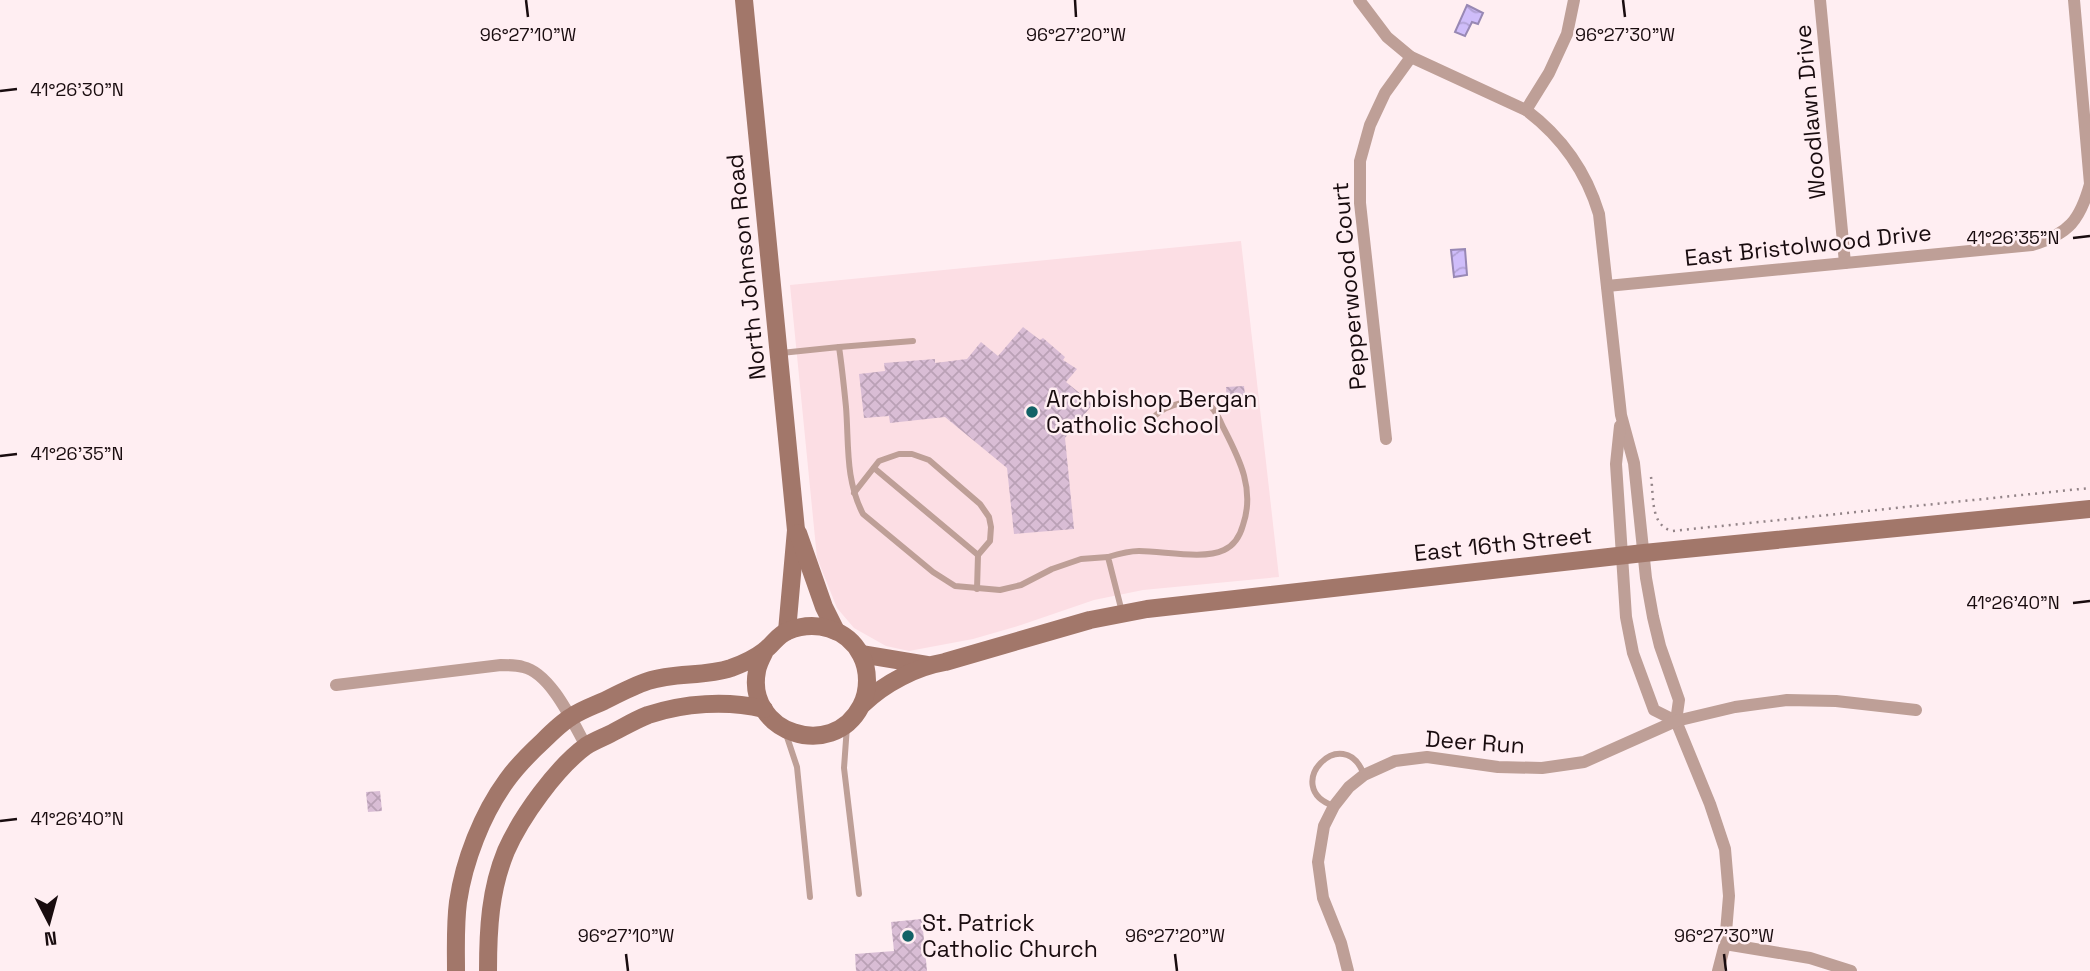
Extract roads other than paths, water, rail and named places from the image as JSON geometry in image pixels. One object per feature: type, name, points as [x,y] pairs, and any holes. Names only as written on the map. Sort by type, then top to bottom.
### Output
[{"type":"main road","name":"North Johnson Road","points":[[744,0],[796,530],[787,631]]},
{"type":"main road","name":"East 16th Street","points":[[863,704],[877,690],[927,665],[946,662],[1090,620],[1123,614],[1214,600],[1644,553],[2090,509]]},
{"type":"main road","name":"North Johnson Road","points":[[796,530],[824,607],[836,631]]},
{"type":"main road","points":[[811,625],[836,631],[849,639],[861,654],[868,682],[863,704],[847,724],[832,733],[811,737],[797,735],[771,719],[764,709],[757,690],[757,671],[765,651],[776,638],[787,631],[811,625]]},
{"type":"main road","points":[[456,971],[458,902],[475,843],[490,807],[507,780],[527,757],[570,717],[648,681],[673,675],[708,674],[730,668],[765,651]]},
{"type":"main road","name":"East 16th Street","points":[[861,654],[927,665]]},
{"type":"main road","points":[[488,971],[488,924],[494,890],[506,851],[523,818],[548,785],[586,746],[649,715],[686,707],[743,704],[764,709]]},
{"type":"street","points":[[1359,0],[1387,37],[1411,57],[1526,110],[1543,122],[1566,146],[1583,173],[1599,214],[1621,415],[1634,463],[1653,617],[1679,700],[1675,721],[1710,804],[1725,849],[1729,896],[1726,944],[1718,971]]},
{"type":"street","points":[[1526,110],[1549,73],[1567,34],[1574,0]]},
{"type":"street","name":"Woodlawn Drive","points":[[1820,0],[1845,263]]},
{"type":"street","name":"East Bristolwood Drive","points":[[1607,286],[2032,245],[2051,240],[2066,231],[2081,208],[2090,184],[2074,0]]},
{"type":"street","name":"Pepperwood Court","points":[[1386,439],[1360,203],[1360,161],[1370,125],[1385,93],[1411,57]]},
{"type":"street","points":[[1621,415],[1616,464],[1623,556],[1622,584],[1633,653],[1654,710],[1675,721]]},
{"type":"street","points":[[336,685],[501,665],[525,667],[539,674],[544,680],[586,746]]},
{"type":"street","name":"Deer Run","points":[[1349,971],[1323,898],[1318,862],[1324,826],[1334,806],[1349,787],[1364,775],[1395,761],[1427,757],[1498,767],[1542,768],[1584,762],[1675,721],[1735,706],[1787,700],[1836,701],[1916,710]]},
{"type":"street","points":[[1726,944],[1810,958],[1851,971]]},
{"type":"lane","points":[[780,353],[913,341]]},
{"type":"lane","points":[[839,347],[846,409],[849,477],[863,514],[933,572],[955,586],[1000,590],[1021,585],[1052,569],[1081,559],[1135,551],[1213,554],[1236,542],[1248,502],[1247,482],[1212,408],[1205,402],[1184,403],[1163,408],[1156,415]]},
{"type":"lane","points":[[854,493],[879,461],[899,454],[920,455],[929,460],[980,504],[989,517],[989,541],[978,555],[977,590]]},
{"type":"lane","points":[[874,468],[978,555]]},
{"type":"lane","points":[[1108,557],[1123,614]]},
{"type":"lane","points":[[847,724],[844,768],[859,894]]},
{"type":"lane","points":[[784,729],[797,766],[810,897]]},
{"type":"lane","points":[[1334,806],[1326,803],[1314,790],[1312,781],[1317,765],[1323,759],[1340,754],[1356,760],[1364,775]]},
{"type":"water","points":[[1467,5],[1483,13],[1478,24],[1472,22],[1465,36],[1455,32]]},
{"type":"water","points":[[1465,249],[1467,275],[1454,277],[1451,250]]},
{"type":"place","name":"Archbishop Bergan Catholic School","points":[[1032,412]]},
{"type":"place","name":"St. Patrick Catholic Church","points":[[908,936]]}]
